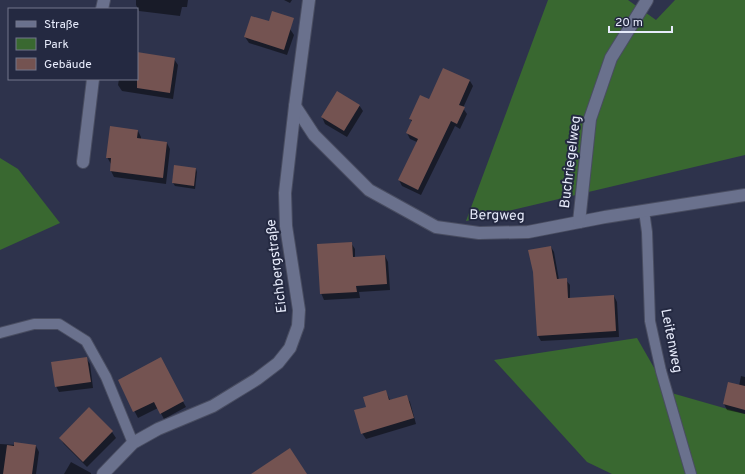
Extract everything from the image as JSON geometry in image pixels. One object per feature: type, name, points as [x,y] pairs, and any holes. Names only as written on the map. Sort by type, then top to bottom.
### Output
[{"type":"street","name":"Eichbergstraße","points":[[103,474],[133,443],[158,429],[213,406],[258,379],[278,363],[290,348],[298,326],[299,310],[286,226],[285,193],[309,0]]},
{"type":"street","name":"Buchriegelweg","points":[[579,222],[590,118],[612,58],[647,0]]},
{"type":"street","points":[[83,162],[93,80]]},
{"type":"street","name":"Bergweg","points":[[295,106],[314,135],[369,190],[436,227],[479,233],[528,232],[579,222],[745,195]]},
{"type":"lane","name":"Leitenweg","points":[[644,211],[647,232],[650,321],[661,371],[691,474]]},
{"type":"lane","points":[[0,333],[34,324],[59,324],[86,341],[106,377],[133,443]]},
{"type":"green space","points":[[548,0],[628,0],[656,20],[675,0],[745,0],[745,155],[466,221]]},
{"type":"green space","points":[[0,158],[18,169],[60,223],[0,250]]},
{"type":"green space","points":[[637,338],[668,392],[745,414],[745,474],[612,474],[587,462],[494,360]]},
{"type":"building","points":[[272,11],[294,18],[284,50],[244,37],[251,16],[269,21]]},
{"type":"building","points":[[138,52],[175,58],[170,93],[137,88]]},
{"type":"building","points":[[443,68],[470,80],[459,105],[465,107],[457,124],[451,121],[418,190],[398,180],[418,139],[406,133],[412,120],[409,119],[420,95],[429,99]]},
{"type":"building","points":[[337,91],[360,105],[344,131],[321,117]]},
{"type":"building","points":[[110,126],[138,130],[137,138],[167,142],[163,178],[110,171],[111,158],[106,158]]},
{"type":"building","points":[[174,165],[196,168],[194,186],[172,183]]},
{"type":"building","points":[[352,242],[353,257],[385,255],[387,284],[356,286],[357,292],[320,294],[317,244]]},
{"type":"building","points":[[551,246],[557,279],[567,278],[568,298],[614,295],[616,331],[537,336],[533,272],[528,250]]},
{"type":"building","points":[[87,357],[91,382],[55,387],[51,362]]},
{"type":"building","points":[[161,357],[184,401],[160,414],[154,402],[133,412],[118,380]]},
{"type":"building","points":[[728,382],[745,386],[745,410],[723,404]]},
{"type":"building","points":[[386,390],[389,400],[407,395],[414,418],[361,434],[354,410],[366,407],[363,397]]},
{"type":"building","points":[[89,407],[113,431],[83,462],[59,438]]},
{"type":"building","points":[[14,442],[36,445],[32,474],[3,474],[7,445],[14,446]]},
{"type":"building","points":[[290,448],[307,474],[251,474]]}]
